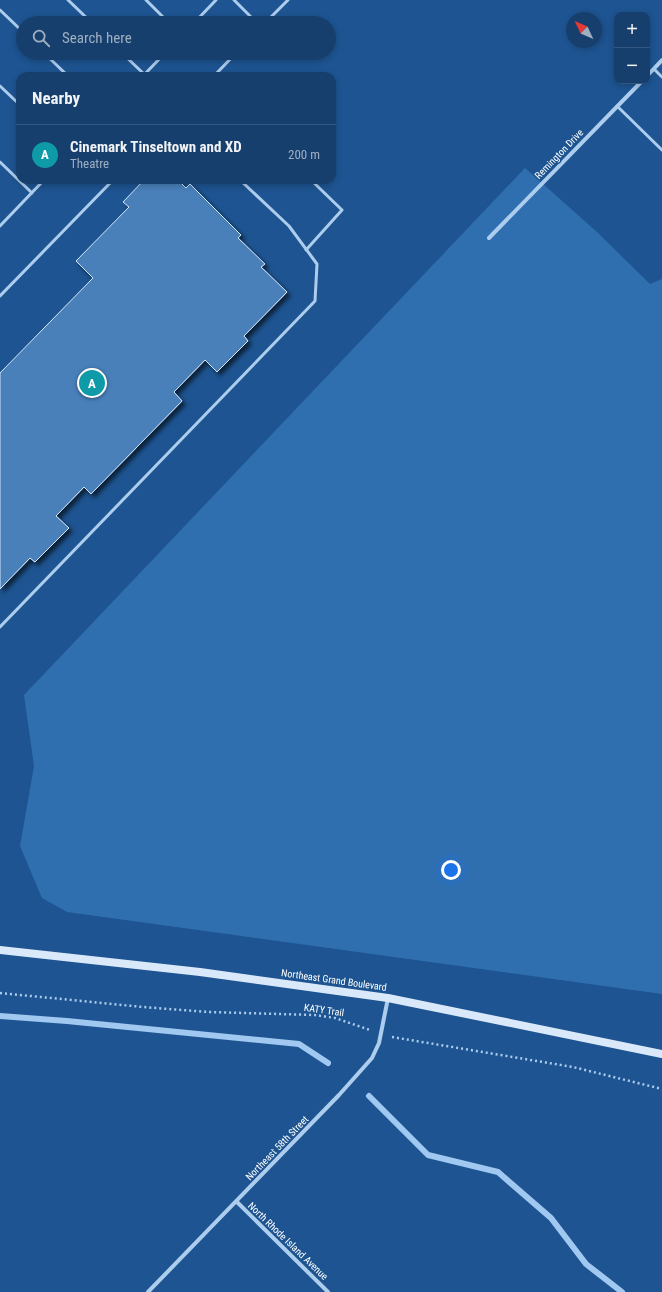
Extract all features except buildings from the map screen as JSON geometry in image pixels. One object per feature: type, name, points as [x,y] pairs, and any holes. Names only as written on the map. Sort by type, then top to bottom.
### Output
[{"type":"street","points":[[650,73],[662,60]]},
{"type":"street","name":"Remington Drive","points":[[489,238],[639,84]]},
{"type":"street","name":"Northeast Grand Boulevard","points":[[0,950],[200,972],[388,998],[662,1054]]},
{"type":"street","name":"Northeast 58th Street","points":[[148,1292],[237,1202],[372,1058],[379,1043],[388,998]]},
{"type":"street","name":"North Rhode Island Avenue","points":[[237,1202],[328,1292]]},
{"type":"lane","points":[[68,0],[85,16]]},
{"type":"lane","points":[[146,0],[163,16]]},
{"type":"lane","points":[[201,16],[216,0]]},
{"type":"lane","points":[[234,0],[250,16]]},
{"type":"lane","points":[[272,16],[288,0]]},
{"type":"lane","points":[[0,10],[16,25]]},
{"type":"lane","points":[[51,60],[64,72]]},
{"type":"lane","points":[[129,60],[141,72]]},
{"type":"lane","points":[[147,72],[158,60]]},
{"type":"lane","points":[[218,72],[229,60]]},
{"type":"lane","points":[[654,69],[662,77]]},
{"type":"lane","points":[[0,86],[16,101]]},
{"type":"lane","points":[[617,106],[662,150]]},
{"type":"lane","points":[[0,162],[16,178]]},
{"type":"lane","points":[[23,184],[32,193]]},
{"type":"lane","points":[[0,226],[40,184]]},
{"type":"lane","points":[[0,296],[109,184]]},
{"type":"lane","points":[[0,627],[315,301],[317,264],[289,226],[244,184]]},
{"type":"lane","points":[[306,250],[342,210],[315,184]]},
{"type":"path","name":"KATY Trail","points":[[0,993],[208,1012],[315,1015],[335,1018],[396,1038],[573,1067],[662,1089]]},
{"type":"shaded area","points":[[525,168],[597,232],[650,284],[662,279],[662,994],[67,912],[42,898],[20,846],[34,766],[24,695]]},
{"type":"waterway","points":[[0,1016],[67,1021],[299,1044],[328,1063]]},
{"type":"waterway","points":[[369,1096],[428,1155],[498,1172],[551,1218],[586,1264],[622,1292]]},
{"type":"place","name":"Cinemark Tinseltown and XD","points":[[92,383]]}]
